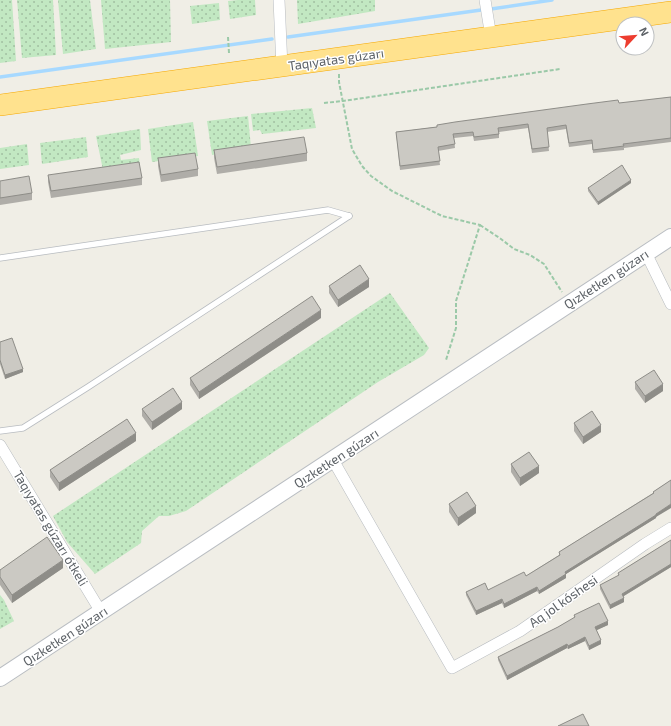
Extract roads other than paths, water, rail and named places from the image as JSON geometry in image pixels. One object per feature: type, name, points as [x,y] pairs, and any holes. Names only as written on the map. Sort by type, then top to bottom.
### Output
[{"type":"highway","name":"Taqıyatas gúzarı","points":[[0,105],[671,12]]},
{"type":"street","points":[[279,0],[282,67]]},
{"type":"street","points":[[485,0],[491,37]]},
{"type":"street","name":"Qızketken gúzarı","points":[[0,678],[671,237]]},
{"type":"street","points":[[646,253],[671,304]]},
{"type":"street","name":"Taqıyatas gúzarı ótkeli","points":[[0,445],[101,612]]},
{"type":"street","name":"Aq jol kóshesi","points":[[333,460],[452,668],[520,632],[644,544],[671,528]]},
{"type":"lane","points":[[0,258],[328,210],[348,216],[23,428],[0,431]]},
{"type":"waterway","points":[[491,9],[552,0]]},
{"type":"waterway","points":[[288,37],[481,10]]},
{"type":"waterway","points":[[0,77],[272,39]]}]
